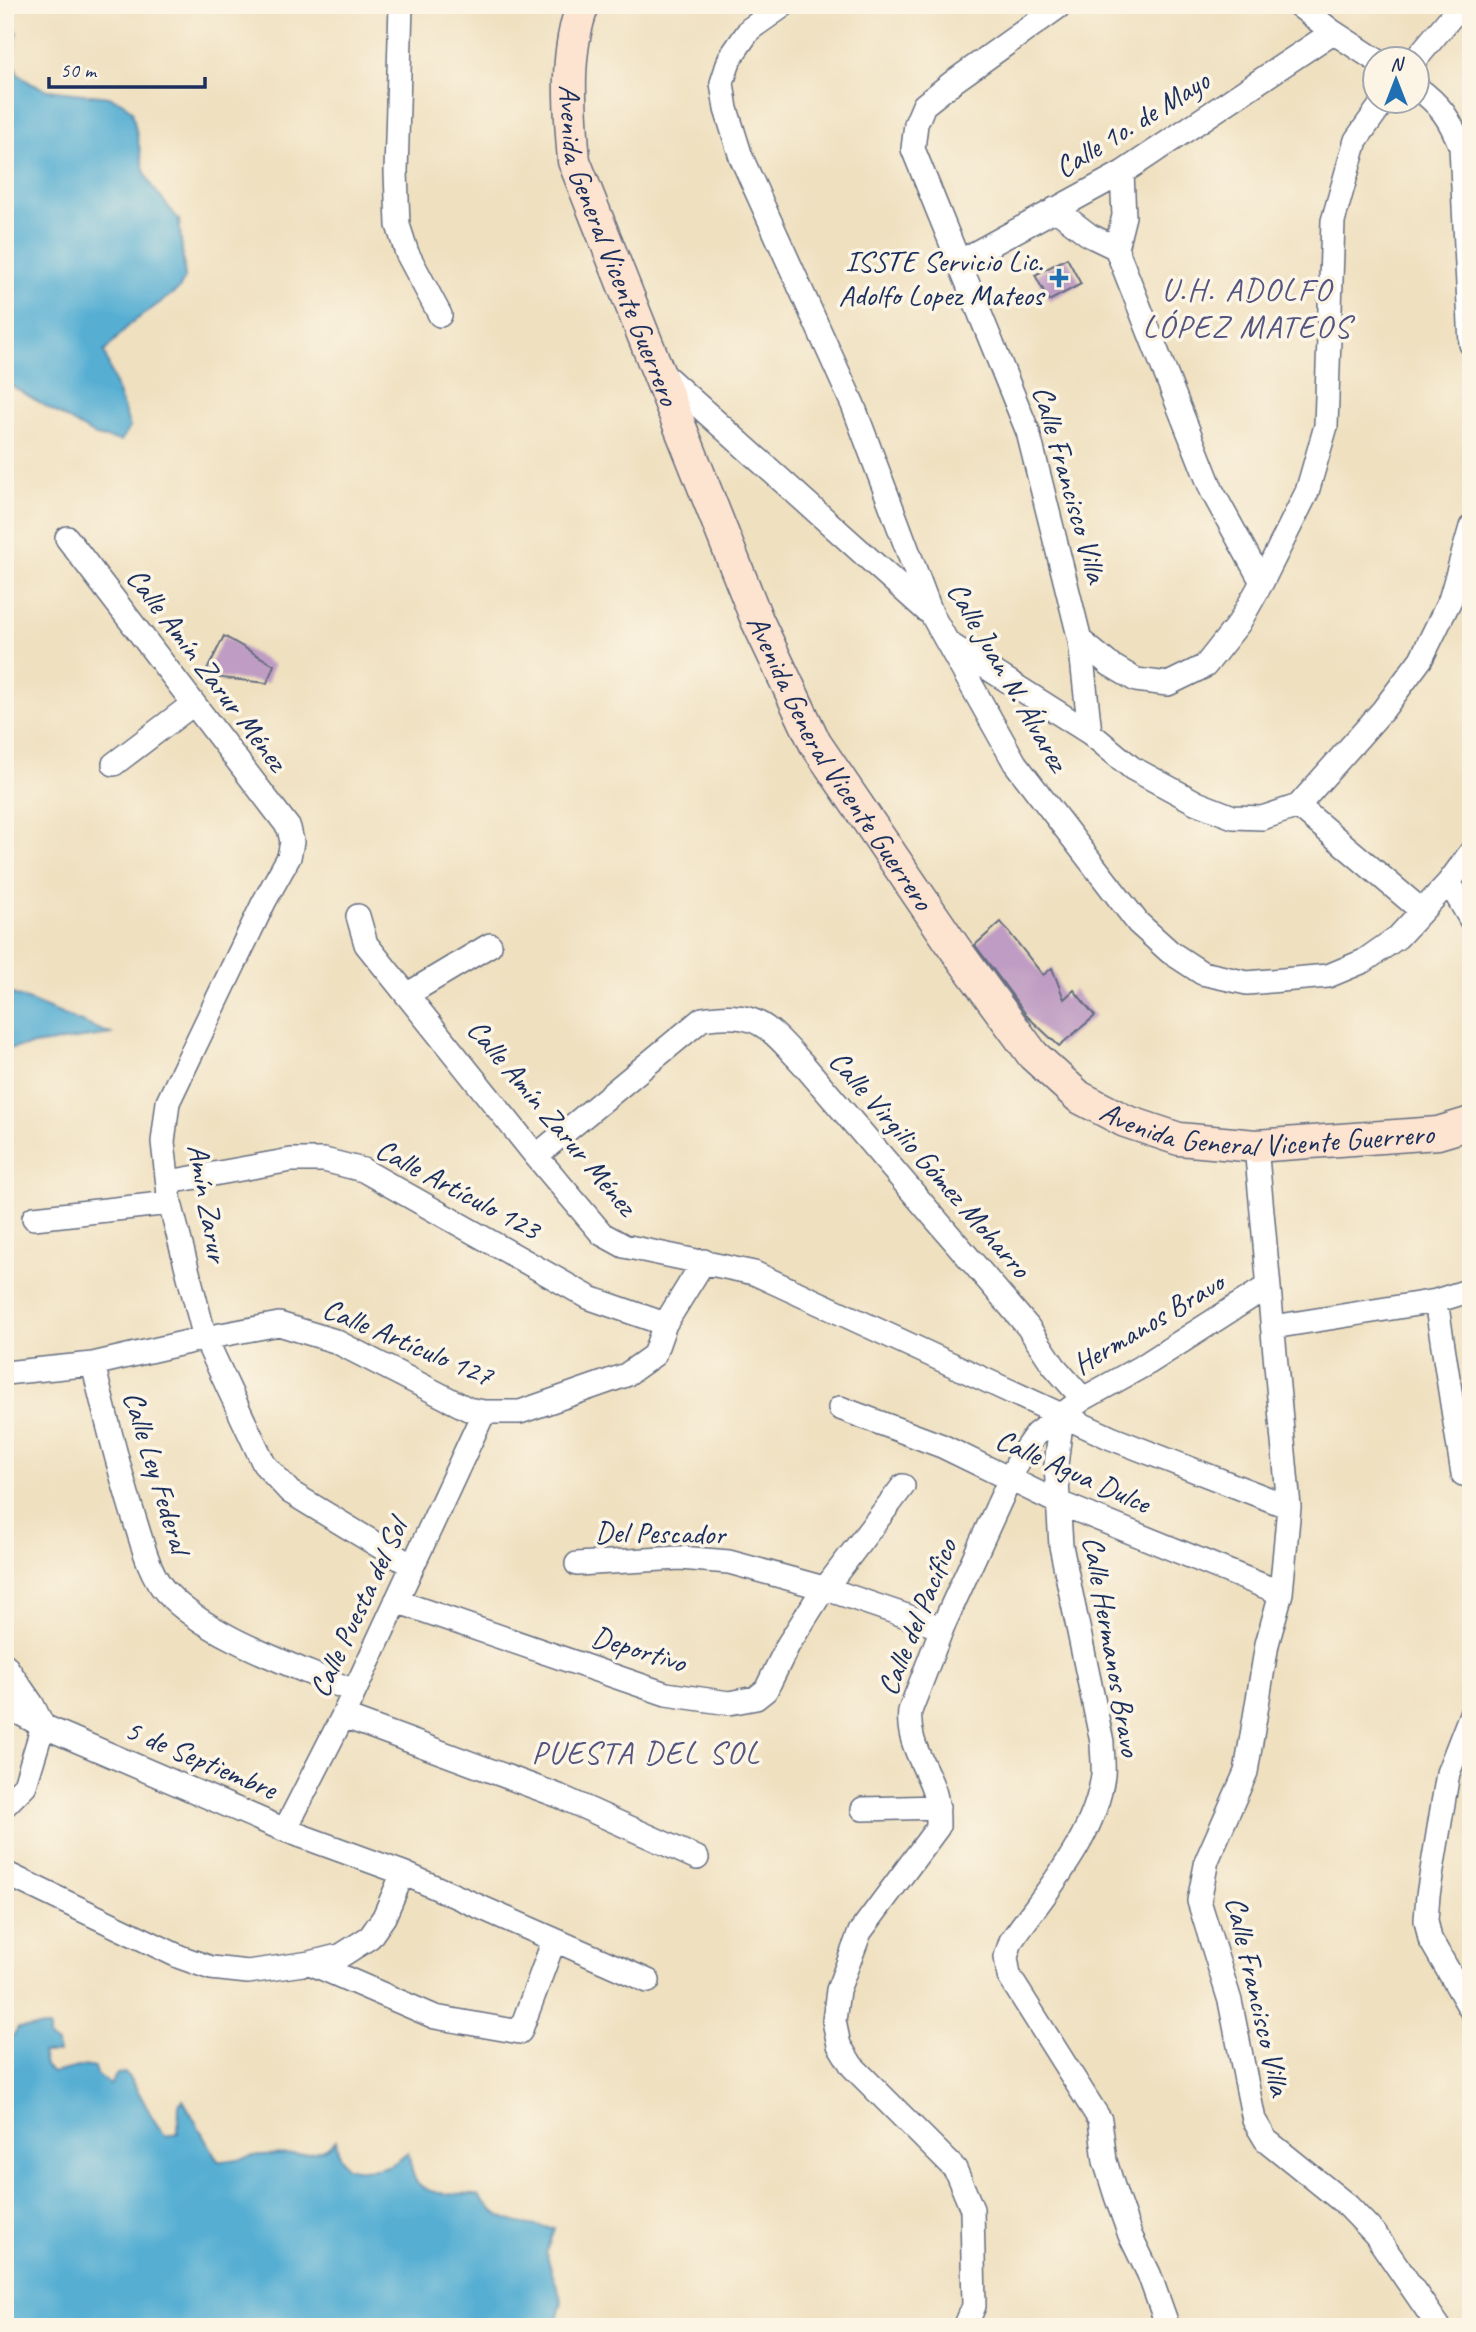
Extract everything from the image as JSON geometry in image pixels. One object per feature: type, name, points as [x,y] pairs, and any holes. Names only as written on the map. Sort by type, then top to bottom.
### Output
[{"type":"street","points":[[401,5],[396,172],[398,225],[407,253],[440,315]]},
{"type":"street","name":"Avenida General Vicente Guerrero","points":[[583,5],[577,21],[569,90],[574,161],[757,620],[815,743],[956,950],[1033,1055],[1079,1097],[1125,1121],[1179,1139],[1256,1146],[1438,1133],[1471,1123]]},
{"type":"street","name":"Calle Juan N. Álvarez","points":[[784,5],[750,29],[730,58],[722,83],[726,109],[741,158],[853,405],[932,615],[945,641],[1015,763],[1114,891],[1146,930],[1170,952],[1202,973],[1247,983],[1328,976],[1364,961],[1398,937],[1449,882],[1471,852]]},
{"type":"street","name":"Calle Francisco Villa","points":[[1061,5],[924,105],[916,124],[913,149],[1028,432],[1080,640],[1090,733]]},
{"type":"street","points":[[1298,5],[1360,50]]},
{"type":"street","points":[[1427,46],[1461,5]]},
{"type":"street","name":"Calle 1o. de Mayo","points":[[959,262],[1122,173],[1333,32]]},
{"type":"street","points":[[1430,97],[1451,121],[1461,148],[1471,344]]},
{"type":"street","points":[[1080,640],[1109,664],[1136,680],[1168,684],[1205,666],[1238,623],[1262,582],[1307,492],[1326,426],[1333,220],[1356,140],[1373,116]]},
{"type":"street","points":[[1122,173],[1124,216],[1116,248],[1212,491],[1262,582]]},
{"type":"street","points":[[1055,209],[1089,235],[1116,248]]},
{"type":"street","points":[[656,368],[932,615]]},
{"type":"street","points":[[945,641],[1090,733],[1132,768],[1197,803],[1233,817],[1262,818],[1298,806],[1383,710],[1421,659],[1450,600],[1471,527]]},
{"type":"street","name":"Calle Amín Zarur Ménez","points":[[67,538],[289,828],[292,842]]},
{"type":"street","points":[[114,764],[193,704]]},
{"type":"street","points":[[1298,806],[1422,911]]},
{"type":"street","name":"Amín Zarur","points":[[292,842],[289,857],[264,902],[168,1102],[163,1142],[169,1193],[205,1338],[264,1464],[290,1492],[412,1566]]},
{"type":"street","points":[[1449,882],[1471,920]]},
{"type":"street","name":"Calle Amín Zarur Ménez","points":[[358,916],[366,944],[602,1234],[624,1246],[754,1273],[1111,1438],[1289,1507]]},
{"type":"street","points":[[408,994],[490,946]]},
{"type":"street","name":"Calle Virgilio Gómez Moharro","points":[[536,1156],[702,1018],[724,1015],[750,1018],[768,1027],[803,1064],[1028,1327],[1054,1366],[1083,1399]]},
{"type":"street","name":"Calle Francisco Villa","points":[[1256,1146],[1289,1507],[1281,1593],[1267,1644],[1246,1772],[1207,1860],[1199,1901],[1230,2001],[1254,2120],[1266,2140],[1348,2206],[1375,2234],[1439,2327]]},
{"type":"street","name":"Calle Artículo 123","points":[[34,1218],[169,1193],[291,1160],[324,1160],[363,1171],[590,1298],[665,1324]]},
{"type":"street","points":[[665,1324],[704,1261]]},
{"type":"street","name":"Hermanos Bravo","points":[[1062,1415],[1083,1399],[1148,1363],[1268,1286]]},
{"type":"street","points":[[1273,1327],[1436,1301],[1471,1290]]},
{"type":"street","points":[[1436,1301],[1462,1474]]},
{"type":"street","name":"Calle Artículo 127","points":[[5,1373],[93,1364],[279,1324],[335,1341],[468,1409],[520,1412],[626,1375],[654,1355],[665,1324]]},
{"type":"street","name":"Calle Ley Federal","points":[[93,1364],[115,1458],[146,1555],[164,1590],[186,1610],[215,1630],[353,1691]]},
{"type":"street","name":"Calle Agua Dulce","points":[[840,1408],[942,1446],[1057,1502],[1281,1593]]},
{"type":"street","name":"Calle Puesta del Sol","points":[[285,1830],[343,1716],[484,1412]]},
{"type":"street","name":"Calle del Pacífico","points":[[938,1807],[934,1790],[912,1742],[910,1711],[942,1628],[1022,1454],[1036,1434],[1062,1415]]},
{"type":"street","name":"Calle Hermanos Bravo","points":[[1062,1415],[1056,1465],[1061,1546],[1101,1742],[1103,1774],[1096,1802],[1072,1855],[1011,1941],[1006,1957],[1009,1976],[1100,2120],[1105,2161],[1116,2196],[1168,2327]]},
{"type":"street","name":"Deportivo","points":[[396,1601],[666,1694],[729,1703],[756,1698],[766,1690],[788,1645],[820,1594],[903,1486]]},
{"type":"street","name":"Del Pescador","points":[[577,1564],[680,1558],[729,1562],[820,1594]]},
{"type":"street","points":[[820,1594],[942,1628]]},
{"type":"street","points":[[5,1665],[32,1704],[43,1726],[24,1785],[5,1805]]},
{"type":"street","name":"5 de Septiembre","points":[[5,1705],[43,1726],[285,1830],[403,1873],[648,1981]]},
{"type":"street","points":[[1471,1714],[1448,1773],[1426,1920],[1430,1939],[1471,2010]]},
{"type":"street","points":[[343,1716],[559,1796],[697,1858]]},
{"type":"street","points":[[863,1809],[938,1807],[938,1826],[860,1932],[838,1990],[834,2021],[839,2045],[852,2066],[955,2169],[972,2209],[974,2305],[965,2327]]},
{"type":"street","points":[[5,1873],[180,1957],[211,1968],[248,1972],[310,1963],[342,1955],[370,1937],[384,1917],[403,1873]]},
{"type":"street","points":[[310,1963],[435,2017],[520,2032],[554,1940]]},
{"type":"water","points":[[5,10],[17,33],[12,56],[18,74],[32,84],[48,90],[109,97],[122,102],[132,111],[144,170],[151,185],[179,220],[185,278],[179,289],[129,325],[104,352],[130,427],[121,441],[96,436],[5,382]]},
{"type":"water","points":[[5,991],[111,1034],[5,1049]]},
{"type":"water","points":[[49,2027],[49,2038],[57,2044],[58,2053],[42,2053],[45,2066],[53,2073],[83,2066],[95,2068],[97,2074],[110,2085],[117,2074],[125,2073],[166,2136],[178,2133],[179,2104],[183,2100],[218,2161],[262,2155],[311,2153],[336,2140],[339,2156],[346,2167],[371,2170],[395,2163],[408,2152],[415,2179],[427,2189],[444,2194],[478,2195],[494,2212],[512,2221],[554,2228],[546,2253],[562,2302],[555,2327],[5,2327],[5,2042],[9,2042],[18,2028]]},
{"type":"building","points":[[1067,258],[1081,284],[1049,301],[1035,275]]},
{"type":"building","points":[[224,636],[274,665],[267,683],[204,676]]},
{"type":"building","points":[[1001,922],[1043,975],[1052,968],[1064,999],[1074,990],[1095,1016],[1059,1046],[1028,1017],[975,945]]},
{"type":"place","name":"ISSTE Servicio Lic. Adolfo Lopez Mateos","points":[[1059,278]]},
{"type":"district","name":"U.H. ADOLFO LÓPEZ MATEOS","points":[[1247,308]]},
{"type":"district","name":"PUESTA DEL SOL","points":[[646,1752]]}]
